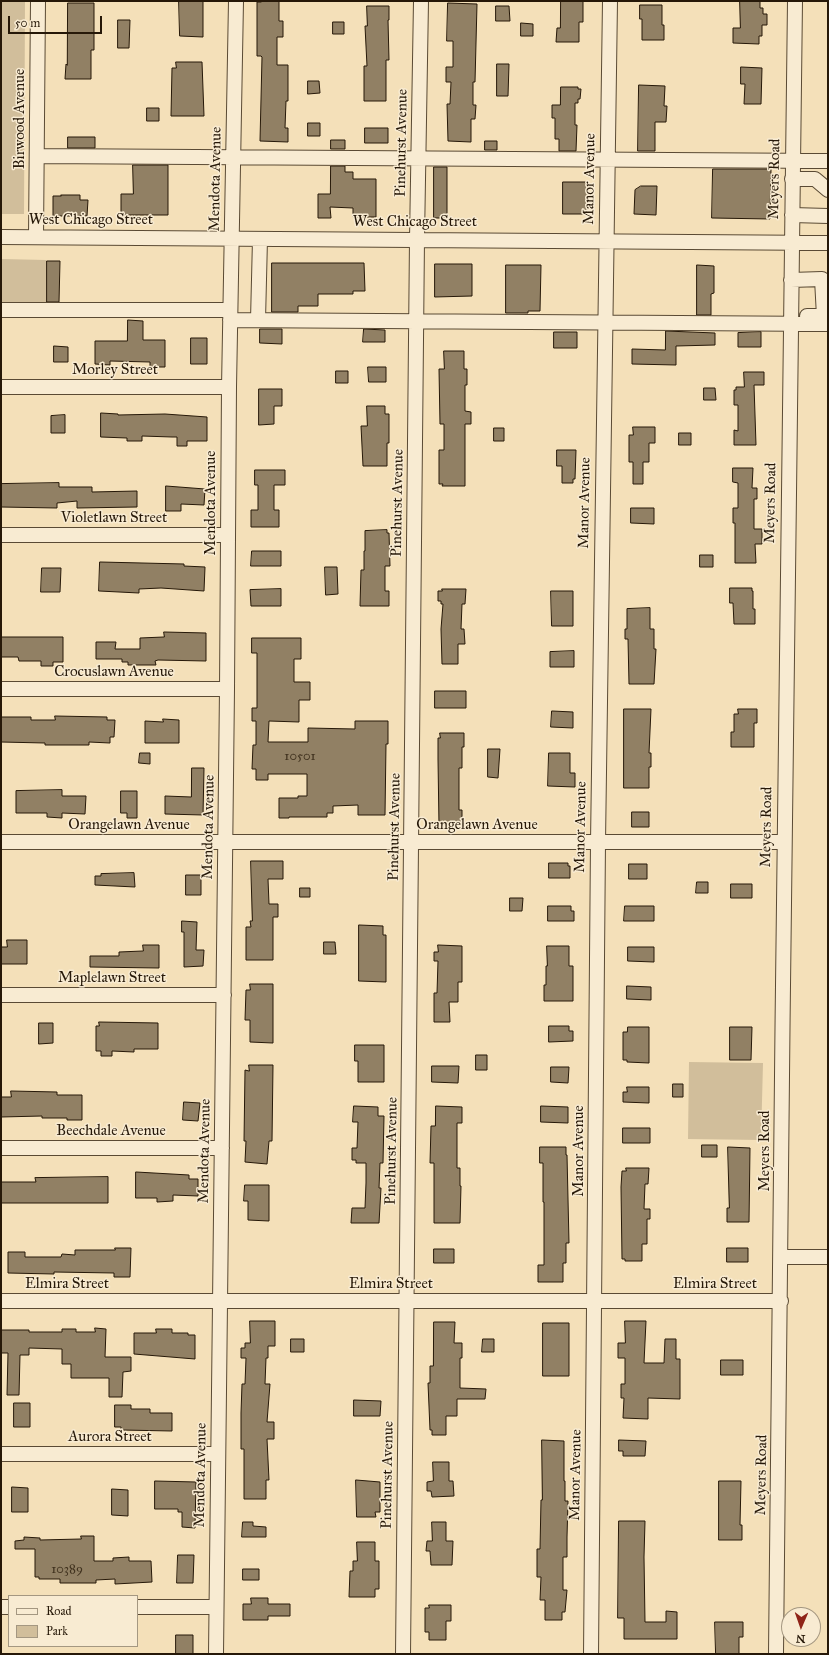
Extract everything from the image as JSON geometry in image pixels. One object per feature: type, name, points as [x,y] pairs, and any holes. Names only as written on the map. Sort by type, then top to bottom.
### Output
[{"type":"street","name":"Birwood Avenue","points":[[36,237],[38,1]]},
{"type":"street","name":"Mendota Avenue","points":[[216,1654],[226,842],[229,386],[236,1]]},
{"type":"street","name":"Pinehurst Avenue","points":[[403,1654],[417,239],[422,1]]},
{"type":"street","name":"Manor Avenue","points":[[591,1654],[598,842],[604,322],[610,1]]},
{"type":"street","name":"Meyers Road","points":[[776,1654],[782,1257],[784,842],[795,1]]},
{"type":"street","points":[[37,156],[234,156],[828,161]]},
{"type":"street","points":[[792,179],[815,179],[828,190]]},
{"type":"street","points":[[792,215],[828,216]]},
{"type":"street","name":"West Chicago Street","points":[[1,237],[828,243]]},
{"type":"street","points":[[258,320],[260,239]]},
{"type":"street","points":[[828,243],[828,250]]},
{"type":"street","points":[[790,321],[824,316],[825,285],[822,279],[791,280]]},
{"type":"street","points":[[1,310],[230,315],[258,320],[604,322],[790,321],[828,324]]},
{"type":"street","name":"Morley Street","points":[[1,387],[229,386]]},
{"type":"street","name":"Violetlawn Street","points":[[1,535],[228,535]]},
{"type":"street","name":"Crocuslawn Avenue","points":[[1,688],[227,689]]},
{"type":"street","name":"Orangelawn Avenue","points":[[1,842],[784,842]]},
{"type":"street","name":"Maplelawn Street","points":[[1,995],[224,995]]},
{"type":"street","name":"Beechdale Avenue","points":[[1,1148],[222,1148]]},
{"type":"street","points":[[782,1257],[828,1257]]},
{"type":"street","name":"Elmira Street","points":[[1,1301],[781,1301]]},
{"type":"street","name":"Aurora Street","points":[[1,1454],[218,1454]]},
{"type":"street","points":[[138,1607],[216,1607]]},
{"type":"green space","points":[[1,1],[25,1],[24,214],[1,214]]},
{"type":"green space","points":[[1,259],[46,260],[46,306],[1,306]]},
{"type":"green space","points":[[689,1062],[763,1063],[761,1140],[688,1139]]},
{"type":"building","points":[[179,1],[203,1],[203,37],[180,36]]},
{"type":"building","points":[[279,1],[279,21],[283,21],[283,37],[277,37],[277,65],[288,65],[288,101],[286,101],[285,128],[288,128],[288,142],[260,141],[262,57],[257,56],[257,2]]},
{"type":"building","points":[[561,1],[583,1],[583,22],[579,22],[579,42],[556,42],[557,28],[560,28]]},
{"type":"building","points":[[740,1],[760,1],[760,8],[763,8],[763,14],[767,14],[767,25],[762,25],[762,36],[759,36],[759,44],[733,43],[733,28],[740,28]]},
{"type":"building","points":[[68,3],[94,3],[94,50],[91,50],[91,79],[65,79],[66,64],[67,65]]},
{"type":"building","points":[[448,3],[477,4],[475,82],[473,82],[473,105],[476,105],[475,119],[471,119],[471,142],[448,141],[447,104],[450,104],[451,82],[446,82],[446,67],[453,67],[453,41],[447,41]]},
{"type":"building","points":[[640,5],[662,5],[664,40],[642,40]]},
{"type":"building","points":[[367,6],[389,6],[389,60],[386,60],[386,101],[364,101],[364,66],[367,66],[365,26],[367,26]]},
{"type":"building","points":[[496,6],[509,6],[510,21],[496,21]]},
{"type":"building","points":[[118,20],[130,20],[129,48],[118,48]]},
{"type":"building","points":[[333,22],[344,22],[344,34],[333,34]]},
{"type":"building","points":[[521,23],[533,24],[533,36],[521,36]]},
{"type":"building","points":[[176,62],[202,62],[204,116],[171,116],[172,68],[176,68]]},
{"type":"building","points":[[497,64],[509,64],[508,96],[497,96]]},
{"type":"building","points":[[741,67],[762,68],[761,104],[744,104],[745,84],[741,84]]},
{"type":"building","points":[[308,81],[319,81],[320,93],[308,94]]},
{"type":"building","points":[[639,85],[665,86],[664,106],[667,106],[666,122],[655,122],[655,151],[638,151]]},
{"type":"building","points":[[561,87],[578,87],[578,89],[581,89],[580,99],[578,99],[578,103],[575,103],[575,125],[577,125],[576,151],[559,151],[559,139],[555,139],[555,118],[552,118],[552,105],[560,105]]},
{"type":"building","points":[[147,108],[159,108],[159,121],[147,121]]},
{"type":"building","points":[[308,123],[320,123],[320,136],[308,136]]},
{"type":"building","points":[[365,128],[388,128],[388,143],[365,143]]},
{"type":"building","points":[[68,137],[95,137],[95,148],[68,148]]},
{"type":"building","points":[[331,140],[345,140],[345,149],[331,149]]},
{"type":"building","points":[[485,141],[497,141],[497,150],[485,150]]},
{"type":"building","points":[[133,165],[168,165],[168,215],[121,215],[121,194],[133,194]]},
{"type":"building","points":[[331,166],[345,166],[345,172],[353,172],[353,179],[376,179],[376,217],[353,217],[353,208],[330,207],[331,218],[318,218],[318,194],[330,194]]},
{"type":"building","points":[[434,167],[447,167],[447,218],[434,218]]},
{"type":"building","points":[[713,169],[771,169],[770,219],[712,218]]},
{"type":"building","points":[[563,182],[588,182],[588,214],[563,214]]},
{"type":"building","points":[[641,186],[657,186],[656,215],[634,214],[635,190]]},
{"type":"building","points":[[80,195],[80,200],[88,200],[87,216],[53,216],[53,196]]},
{"type":"building","points":[[47,261],[60,261],[59,302],[47,302]]},
{"type":"building","points":[[272,263],[364,263],[365,291],[353,291],[353,294],[318,294],[318,306],[298,306],[298,312],[272,312]]},
{"type":"building","points":[[435,264],[472,264],[472,296],[435,297]]},
{"type":"building","points":[[506,265],[541,265],[540,311],[528,311],[528,313],[506,313]]},
{"type":"building","points":[[697,265],[714,266],[714,293],[711,294],[711,315],[697,315]]},
{"type":"building","points":[[128,320],[143,321],[143,340],[165,340],[165,367],[150,367],[150,362],[110,361],[110,365],[95,364],[95,341],[127,341]]},
{"type":"building","points":[[260,329],[282,329],[282,344],[260,343]]},
{"type":"building","points":[[364,329],[385,330],[385,342],[363,342]]},
{"type":"building","points":[[666,331],[715,333],[715,345],[676,346],[676,365],[632,364],[632,349],[665,350]]},
{"type":"building","points":[[554,332],[577,332],[577,348],[554,348]]},
{"type":"building","points":[[761,332],[761,347],[738,347],[738,333]]},
{"type":"building","points":[[191,338],[207,338],[207,364],[191,364]]},
{"type":"building","points":[[54,346],[68,347],[68,362],[54,362]]},
{"type":"building","points":[[444,351],[464,351],[464,369],[467,369],[467,385],[465,385],[465,411],[471,412],[471,424],[465,424],[465,486],[442,486],[443,484],[439,484],[439,450],[444,450],[444,424],[440,424],[439,369],[444,369]]},
{"type":"building","points":[[368,367],[386,367],[386,382],[369,382]]},
{"type":"building","points":[[336,371],[348,371],[348,383],[336,383]]},
{"type":"building","points":[[744,372],[764,372],[764,385],[754,385],[756,445],[734,445],[734,430],[738,431],[738,405],[734,405],[734,390],[736,390],[736,387],[744,387]]},
{"type":"building","points":[[704,388],[715,388],[716,400],[704,400]]},
{"type":"building","points":[[259,389],[282,389],[282,406],[274,406],[274,424],[259,425]]},
{"type":"building","points":[[367,406],[385,406],[385,414],[389,414],[387,466],[363,466],[361,426],[367,426]]},
{"type":"building","points":[[101,413],[118,415],[165,414],[207,417],[207,441],[187,441],[187,446],[177,446],[177,437],[142,436],[142,441],[127,441],[127,438],[101,437]]},
{"type":"building","points":[[65,415],[65,433],[51,433],[51,416]]},
{"type":"building","points":[[633,427],[655,427],[655,443],[649,443],[649,462],[643,462],[643,484],[633,484],[633,462],[629,462],[629,435],[633,435]]},
{"type":"building","points":[[494,428],[504,428],[504,441],[494,441]]},
{"type":"building","points":[[679,433],[691,433],[691,445],[679,445]]},
{"type":"building","points":[[557,450],[576,450],[575,479],[573,479],[573,483],[562,483],[562,466],[557,466]]},
{"type":"building","points":[[733,468],[753,468],[752,488],[757,488],[757,499],[754,499],[754,529],[762,529],[762,544],[755,544],[756,563],[735,563],[735,523],[733,523],[733,508],[738,508],[738,483],[733,482]]},
{"type":"building","points":[[255,470],[285,470],[285,485],[274,485],[274,510],[279,510],[279,527],[251,527],[251,510],[258,510],[258,485],[255,485]]},
{"type":"building","points":[[59,483],[59,487],[92,487],[92,492],[137,491],[137,507],[77,508],[77,501],[57,503],[57,508],[1,507],[1,484]]},
{"type":"building","points":[[166,486],[205,489],[204,505],[181,504],[181,511],[166,511]]},
{"type":"building","points":[[631,508],[654,508],[654,524],[631,523]]},
{"type":"building","points":[[387,530],[387,533],[389,533],[390,566],[385,566],[385,591],[389,591],[389,606],[360,606],[361,570],[364,570],[365,531]]},
{"type":"building","points":[[252,551],[281,551],[281,566],[251,566]]},
{"type":"building","points":[[700,555],[713,555],[713,567],[700,567]]},
{"type":"building","points":[[100,562],[184,564],[184,566],[205,567],[204,591],[161,588],[139,589],[139,593],[99,591]]},
{"type":"building","points":[[325,567],[337,567],[338,594],[326,595]]},
{"type":"building","points":[[42,568],[61,568],[60,592],[41,592]]},
{"type":"building","points":[[730,588],[752,588],[753,609],[755,609],[755,624],[734,624],[733,603],[730,603]]},
{"type":"building","points":[[281,589],[281,606],[251,606],[250,590]]},
{"type":"building","points":[[442,589],[466,589],[465,604],[462,604],[461,629],[464,629],[465,644],[458,644],[458,664],[442,664],[441,629],[443,604],[441,604],[441,601],[438,601],[438,591],[442,591]]},
{"type":"building","points":[[551,591],[573,591],[573,626],[552,626]]},
{"type":"building","points":[[650,608],[650,629],[654,629],[654,649],[656,649],[654,684],[629,684],[628,639],[625,639],[625,629],[627,629],[627,609]]},
{"type":"building","points":[[164,632],[206,633],[206,661],[158,660],[155,661],[156,665],[128,665],[128,662],[122,662],[122,659],[96,659],[96,642],[116,642],[115,649],[140,649],[140,638],[164,637]]},
{"type":"building","points":[[1,637],[63,637],[63,662],[53,662],[53,666],[41,666],[41,661],[19,661],[18,657],[1,657]]},
{"type":"building","points":[[252,638],[301,638],[301,659],[294,659],[294,682],[310,682],[310,700],[299,700],[299,722],[269,721],[268,742],[308,742],[308,728],[355,729],[355,721],[388,721],[388,744],[386,744],[385,815],[358,815],[358,805],[333,806],[333,813],[327,813],[327,817],[279,818],[279,798],[298,798],[298,796],[307,796],[307,774],[268,774],[268,780],[256,780],[256,769],[252,769],[253,745],[256,745],[256,721],[252,721],[252,708],[257,708],[257,653],[252,653]]},
{"type":"building","points":[[574,651],[574,667],[550,667],[550,652]]},
{"type":"building","points":[[435,691],[466,691],[466,708],[435,708]]},
{"type":"building","points":[[624,709],[651,709],[649,753],[651,753],[651,767],[649,767],[649,788],[624,788]]},
{"type":"building","points":[[738,709],[757,709],[757,723],[754,723],[754,747],[731,747],[731,732],[734,732],[734,714],[738,714]]},
{"type":"building","points":[[552,711],[573,712],[573,728],[551,727]]},
{"type":"building","points":[[55,716],[107,717],[107,720],[115,720],[114,737],[110,737],[110,743],[89,742],[89,745],[45,745],[45,743],[1,742],[1,717],[31,717],[31,720],[55,720]]},
{"type":"building","points":[[163,719],[179,720],[179,743],[145,743],[145,721],[163,722]]},
{"type":"building","points":[[440,733],[464,733],[462,768],[459,768],[459,810],[462,810],[462,825],[439,826],[438,738],[440,738]]},
{"type":"building","points":[[488,749],[500,749],[498,778],[488,777]]},
{"type":"building","points":[[140,753],[150,753],[150,764],[139,763]]},
{"type":"building","points":[[549,753],[570,753],[570,773],[575,773],[575,787],[548,786]]},
{"type":"building","points":[[192,768],[204,768],[203,815],[165,814],[165,796],[191,797]]},
{"type":"building","points":[[62,790],[62,796],[86,796],[85,814],[62,813],[62,818],[47,817],[47,813],[16,813],[16,791]]},
{"type":"building","points":[[121,791],[137,791],[137,818],[127,818],[127,813],[121,813]]},
{"type":"building","points":[[632,812],[649,812],[649,827],[632,827]]},
{"type":"building","points":[[251,861],[283,861],[283,879],[268,879],[269,904],[278,904],[278,917],[273,917],[273,960],[246,960],[246,927],[251,927],[250,921],[252,921]]},
{"type":"building","points":[[549,863],[568,863],[568,866],[570,866],[570,878],[549,878]]},
{"type":"building","points":[[629,864],[647,864],[647,879],[629,879]]},
{"type":"building","points":[[134,873],[135,887],[95,885],[95,876],[101,876],[101,874]]},
{"type":"building","points":[[186,875],[201,875],[201,895],[186,895]]},
{"type":"building","points":[[697,882],[708,882],[708,893],[696,893]]},
{"type":"building","points":[[731,884],[752,884],[752,898],[731,898]]},
{"type":"building","points":[[300,888],[310,888],[310,897],[300,897]]},
{"type":"building","points":[[510,898],[523,898],[522,911],[510,911]]},
{"type":"building","points":[[548,906],[571,906],[571,911],[574,911],[574,921],[548,921]]},
{"type":"building","points":[[625,906],[654,906],[654,921],[624,921]]},
{"type":"building","points":[[182,921],[197,922],[196,950],[204,950],[203,966],[184,967],[184,932],[182,932]]},
{"type":"building","points":[[359,925],[383,926],[383,935],[386,935],[386,982],[359,981]]},
{"type":"building","points":[[7,940],[27,940],[27,964],[1,964],[1,947],[7,947]]},
{"type":"building","points":[[324,942],[335,942],[336,954],[324,954]]},
{"type":"building","points":[[143,945],[159,945],[159,968],[90,967],[90,956],[119,956],[119,952],[143,951]]},
{"type":"building","points":[[438,945],[462,946],[462,982],[458,982],[458,1002],[449,1002],[450,1022],[434,1022],[434,993],[437,993],[438,961],[434,961],[434,952],[438,952]]},
{"type":"building","points":[[547,946],[569,946],[569,966],[573,966],[573,1001],[544,1001]]},
{"type":"building","points":[[628,947],[654,947],[654,962],[628,961]]},
{"type":"building","points":[[250,984],[273,984],[273,1043],[250,1042],[250,1020],[245,1020],[246,990],[250,990]]},
{"type":"building","points":[[627,986],[651,987],[651,1000],[627,999]]},
{"type":"building","points":[[99,1022],[158,1023],[158,1049],[134,1049],[134,1052],[112,1051],[112,1056],[101,1056],[101,1051],[96,1051],[96,1026],[99,1026]]},
{"type":"building","points":[[39,1023],[53,1023],[53,1043],[39,1044]]},
{"type":"building","points":[[549,1026],[569,1026],[569,1031],[573,1031],[573,1041],[549,1042]]},
{"type":"building","points":[[628,1027],[649,1027],[649,1063],[627,1062],[627,1060],[623,1060],[623,1032],[627,1032]]},
{"type":"building","points":[[730,1027],[752,1027],[751,1060],[730,1060]]},
{"type":"building","points":[[355,1045],[384,1045],[384,1082],[358,1082],[358,1061],[355,1061]]},
{"type":"building","points":[[476,1055],[487,1055],[487,1070],[476,1070]]},
{"type":"building","points":[[249,1065],[273,1065],[272,1141],[269,1141],[267,1164],[245,1162],[245,1070],[249,1071]]},
{"type":"building","points":[[432,1066],[459,1066],[458,1083],[432,1082]]},
{"type":"building","points":[[551,1067],[569,1067],[568,1083],[551,1082]]},
{"type":"building","points":[[673,1084],[683,1084],[683,1097],[673,1097]]},
{"type":"building","points":[[627,1087],[649,1087],[649,1103],[623,1102],[623,1092],[627,1092]]},
{"type":"building","points":[[11,1091],[57,1092],[57,1095],[82,1095],[82,1120],[67,1120],[67,1118],[42,1118],[42,1116],[1,1117],[1,1097],[11,1097]]},
{"type":"building","points":[[184,1102],[200,1103],[198,1121],[183,1120]]},
{"type":"building","points":[[354,1106],[378,1107],[378,1116],[384,1116],[383,1163],[380,1163],[379,1188],[381,1188],[379,1223],[351,1223],[352,1208],[365,1208],[366,1183],[366,1163],[356,1163],[356,1160],[352,1160],[352,1148],[357,1148],[358,1122],[353,1122]]},
{"type":"building","points":[[436,1106],[462,1107],[462,1123],[457,1123],[457,1168],[460,1168],[461,1186],[460,1223],[434,1223],[434,1163],[430,1163],[431,1126],[435,1126]]},
{"type":"building","points":[[541,1106],[568,1107],[568,1123],[541,1122]]},
{"type":"building","points":[[623,1128],[650,1128],[650,1143],[623,1143]]},
{"type":"building","points":[[702,1145],[717,1145],[717,1157],[702,1157]]},
{"type":"building","points":[[540,1147],[566,1147],[569,1243],[566,1243],[566,1263],[563,1263],[563,1282],[538,1282],[538,1265],[544,1265],[543,1163],[540,1163]]},
{"type":"building","points":[[728,1147],[750,1148],[749,1222],[727,1222],[727,1208],[729,1208]]},
{"type":"building","points":[[626,1168],[649,1168],[648,1184],[645,1184],[644,1209],[650,1209],[650,1219],[647,1219],[647,1244],[642,1244],[642,1261],[625,1261],[625,1259],[622,1259],[621,1187],[622,1171],[626,1171]]},
{"type":"building","points":[[136,1172],[189,1175],[189,1179],[198,1179],[198,1196],[173,1195],[173,1201],[157,1202],[157,1198],[136,1198]]},
{"type":"building","points":[[108,1177],[108,1203],[1,1203],[1,1182],[36,1182],[35,1178]]},
{"type":"building","points":[[245,1185],[269,1185],[269,1221],[248,1220],[248,1201],[244,1201]]},
{"type":"building","points":[[115,1248],[131,1248],[130,1277],[114,1277],[114,1273],[8,1273],[8,1252],[25,1252],[25,1257],[61,1257],[62,1254],[75,1255],[75,1250],[115,1250]]},
{"type":"building","points":[[727,1248],[748,1248],[748,1262],[727,1262]]},
{"type":"building","points":[[434,1249],[454,1249],[454,1263],[434,1263]]},
{"type":"building","points":[[250,1321],[275,1321],[275,1346],[268,1346],[268,1358],[266,1358],[265,1384],[270,1384],[267,1422],[274,1422],[274,1439],[267,1439],[269,1480],[266,1480],[266,1499],[244,1499],[244,1449],[241,1449],[241,1413],[242,1384],[245,1384],[246,1358],[241,1358],[241,1348],[245,1348],[245,1343],[250,1343]]},
{"type":"building","points":[[625,1321],[646,1321],[644,1363],[664,1363],[665,1339],[676,1339],[676,1359],[680,1359],[680,1399],[648,1398],[648,1419],[623,1418],[624,1398],[621,1398],[621,1384],[625,1384],[625,1358],[618,1358],[618,1343],[625,1343]]},
{"type":"building","points":[[434,1322],[455,1322],[454,1343],[462,1343],[462,1358],[460,1358],[460,1388],[486,1389],[485,1399],[457,1399],[457,1416],[446,1416],[446,1435],[432,1435],[432,1430],[430,1430],[428,1383],[430,1383],[430,1366],[433,1366]]},
{"type":"building","points":[[543,1323],[569,1323],[569,1376],[543,1376]]},
{"type":"building","points":[[95,1328],[106,1329],[105,1357],[131,1357],[131,1371],[123,1372],[122,1397],[109,1397],[109,1378],[71,1378],[71,1364],[62,1364],[62,1349],[29,1348],[29,1355],[20,1355],[19,1395],[7,1395],[8,1353],[1,1353],[1,1330],[62,1332],[62,1329],[76,1329],[76,1332],[95,1332]]},
{"type":"building","points":[[156,1329],[172,1329],[172,1333],[188,1333],[188,1335],[195,1335],[195,1359],[134,1354],[134,1333],[156,1333]]},
{"type":"building","points":[[291,1339],[304,1339],[304,1352],[291,1352]]},
{"type":"building","points":[[483,1339],[494,1339],[494,1352],[482,1352]]},
{"type":"building","points":[[721,1360],[743,1360],[743,1375],[721,1375]]},
{"type":"building","points":[[354,1400],[381,1401],[380,1416],[354,1416]]},
{"type":"building","points":[[14,1403],[30,1403],[30,1427],[14,1427]]},
{"type":"building","points":[[115,1405],[131,1405],[131,1409],[150,1409],[150,1413],[172,1413],[172,1431],[121,1430],[121,1427],[115,1427]]},
{"type":"building","points":[[542,1440],[564,1441],[565,1501],[568,1501],[567,1557],[563,1557],[563,1590],[567,1590],[565,1612],[562,1612],[562,1620],[545,1620],[545,1600],[540,1600],[541,1577],[537,1577],[537,1549],[540,1549],[542,1500]]},
{"type":"building","points":[[619,1440],[646,1441],[645,1456],[623,1456],[623,1451],[619,1451]]},
{"type":"building","points":[[433,1462],[449,1462],[449,1481],[453,1481],[454,1496],[432,1497],[431,1491],[427,1491],[427,1482],[433,1481]]},
{"type":"building","points":[[356,1480],[380,1482],[380,1512],[375,1512],[376,1517],[357,1517]]},
{"type":"building","points":[[155,1481],[196,1482],[195,1528],[182,1527],[182,1512],[178,1512],[178,1509],[155,1509]]},
{"type":"building","points":[[719,1481],[741,1481],[740,1525],[742,1525],[742,1540],[719,1540]]},
{"type":"building","points":[[12,1487],[28,1488],[28,1512],[12,1512]]},
{"type":"building","points":[[112,1489],[128,1490],[128,1516],[112,1515]]},
{"type":"building","points":[[619,1521],[645,1521],[645,1622],[666,1622],[666,1611],[677,1612],[677,1639],[624,1639],[624,1618],[618,1618]]},
{"type":"building","points":[[243,1522],[253,1522],[253,1526],[266,1527],[266,1537],[242,1537]]},
{"type":"building","points":[[432,1522],[446,1522],[446,1541],[453,1541],[452,1565],[431,1565],[430,1551],[426,1551],[427,1541],[432,1541]]},
{"type":"building","points":[[81,1536],[94,1536],[94,1561],[113,1561],[113,1558],[129,1557],[129,1561],[151,1561],[152,1582],[115,1584],[115,1579],[96,1580],[96,1583],[60,1583],[60,1579],[39,1579],[39,1577],[35,1577],[35,1549],[15,1549],[15,1541],[24,1540],[24,1537],[40,1538],[40,1540],[81,1539]]},
{"type":"building","points":[[357,1542],[375,1542],[375,1561],[379,1561],[379,1589],[375,1589],[375,1597],[349,1597],[350,1571],[353,1571],[353,1561],[357,1561]]},
{"type":"building","points":[[178,1555],[194,1555],[193,1583],[177,1583]]},
{"type":"building","points":[[243,1569],[259,1569],[259,1580],[243,1580]]},
{"type":"building","points":[[251,1598],[268,1598],[268,1604],[290,1604],[290,1616],[268,1616],[268,1620],[243,1620],[243,1604],[251,1604]]},
{"type":"building","points":[[429,1605],[451,1605],[451,1621],[446,1621],[446,1640],[429,1640],[429,1632],[425,1632],[425,1608],[429,1608]]},
{"type":"building","points":[[715,1622],[743,1622],[743,1637],[739,1637],[739,1654],[716,1654]]},
{"type":"building","points":[[176,1635],[193,1635],[193,1654],[176,1654]]}]
